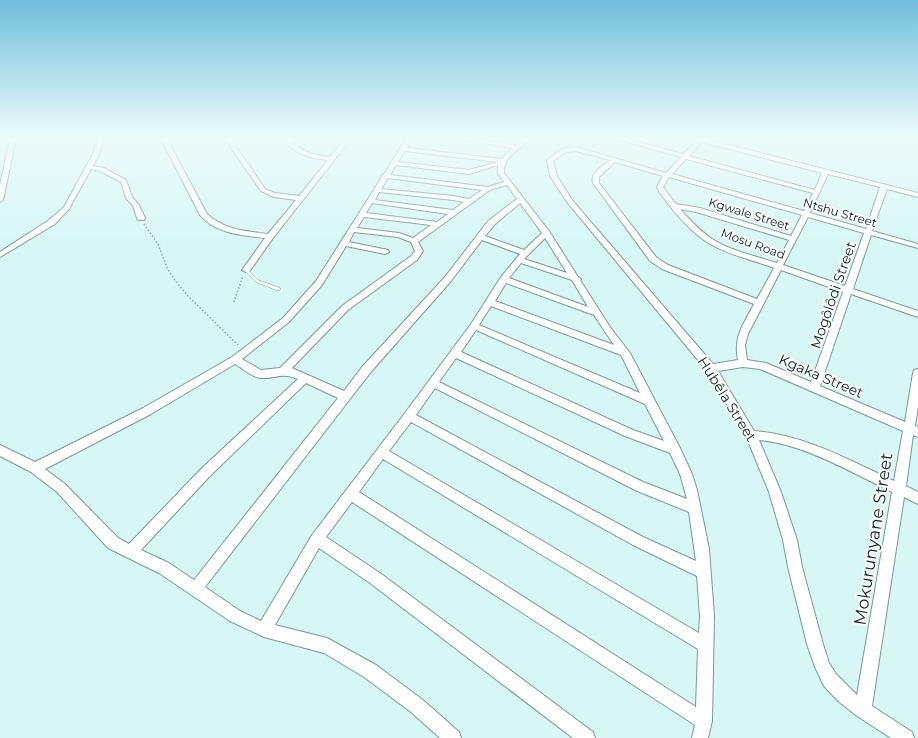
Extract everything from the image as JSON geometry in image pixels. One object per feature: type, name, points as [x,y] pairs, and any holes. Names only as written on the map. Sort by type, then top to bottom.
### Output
[{"type":"street","points":[[0,200],[6,173]]},
{"type":"street","points":[[0,255],[26,237],[52,222],[62,213],[85,173]]},
{"type":"street","points":[[111,173],[124,181],[129,198],[136,205],[141,218]]},
{"type":"street","points":[[182,173],[209,222],[226,230],[270,236]]},
{"type":"street","points":[[251,173],[263,190],[274,195],[300,198]]},
{"type":"street","points":[[246,270],[270,236],[320,173]]},
{"type":"street","points":[[35,468],[147,411],[235,359],[270,333],[299,307],[319,283],[362,215],[386,173]]},
{"type":"street","points":[[502,173],[507,183],[546,233],[577,279],[597,313],[625,353],[686,474],[691,490],[702,549],[707,616],[704,721],[700,738]]},
{"type":"street","name":"Hubêla Street","points":[[554,173],[561,188],[591,228],[711,368],[751,435],[775,492],[815,644],[823,667],[830,680],[844,695],[906,738]]},
{"type":"street","points":[[599,173],[596,176],[596,183],[653,259],[665,267],[760,303]]},
{"type":"street","name":"Ntshu Street","points":[[661,173],[918,246]]},
{"type":"street","points":[[747,173],[816,192]]},
{"type":"street","points":[[743,363],[740,340],[806,214],[825,173]]},
{"type":"street","points":[[832,173],[918,195]]},
{"type":"street","name":"Mosu Road","points":[[667,175],[662,181],[660,187],[696,229],[709,240],[778,266],[918,314]]},
{"type":"street","points":[[384,176],[488,189]]},
{"type":"street","points":[[414,241],[468,201],[488,189],[507,183]]},
{"type":"street","name":"Mogôlôdi Street","points":[[814,388],[884,187]]},
{"type":"street","points":[[376,190],[468,201]]},
{"type":"street","points":[[196,588],[345,396],[380,354],[448,279],[480,237],[502,213],[521,199]]},
{"type":"street","points":[[370,201],[453,212]]},
{"type":"street","name":"Kgwale Street","points":[[675,206],[697,210],[792,239]]},
{"type":"street","points":[[362,215],[438,224]]},
{"type":"street","points":[[283,371],[345,308],[414,258],[419,251],[414,241],[399,235],[352,230]]},
{"type":"street","points":[[264,630],[317,539],[383,453],[474,326],[504,279],[522,256],[546,233]]},
{"type":"street","points":[[480,237],[577,279]]},
{"type":"street","points":[[344,244],[385,252]]},
{"type":"street","points":[[504,279],[597,313]]},
{"type":"street","points":[[490,302],[625,353]]},
{"type":"street","points":[[474,326],[649,401]]},
{"type":"street","points":[[454,353],[630,433],[675,450]]},
{"type":"street","points":[[235,359],[260,374],[283,371],[292,372],[345,396]]},
{"type":"street","name":"Kgaka Street","points":[[711,368],[743,363],[762,366],[913,430]]},
{"type":"street","name":"Mokurunyane Street","points":[[864,710],[900,490],[913,430],[918,373]]},
{"type":"street","points":[[130,552],[205,473],[305,378]]},
{"type":"street","points":[[433,383],[640,486],[694,508]]},
{"type":"street","points":[[409,416],[638,541],[704,572]]},
{"type":"street","points":[[751,435],[767,436],[794,442],[822,453],[918,498]]},
{"type":"street","points":[[0,450],[35,468],[61,488],[112,543],[130,552],[145,557],[196,588],[235,616],[264,630],[327,646],[370,671],[417,706],[453,738]]},
{"type":"street","points":[[383,453],[707,646]]},
{"type":"street","points":[[351,494],[704,721]]},
{"type":"street","points":[[317,539],[375,578],[587,738]]},
{"type":"lane","points":[[246,270],[257,281],[278,288]]},
{"type":"path","points":[[141,218],[158,244],[168,270],[174,279],[188,296],[245,352]]},
{"type":"path","points":[[234,302],[246,270]]}]
